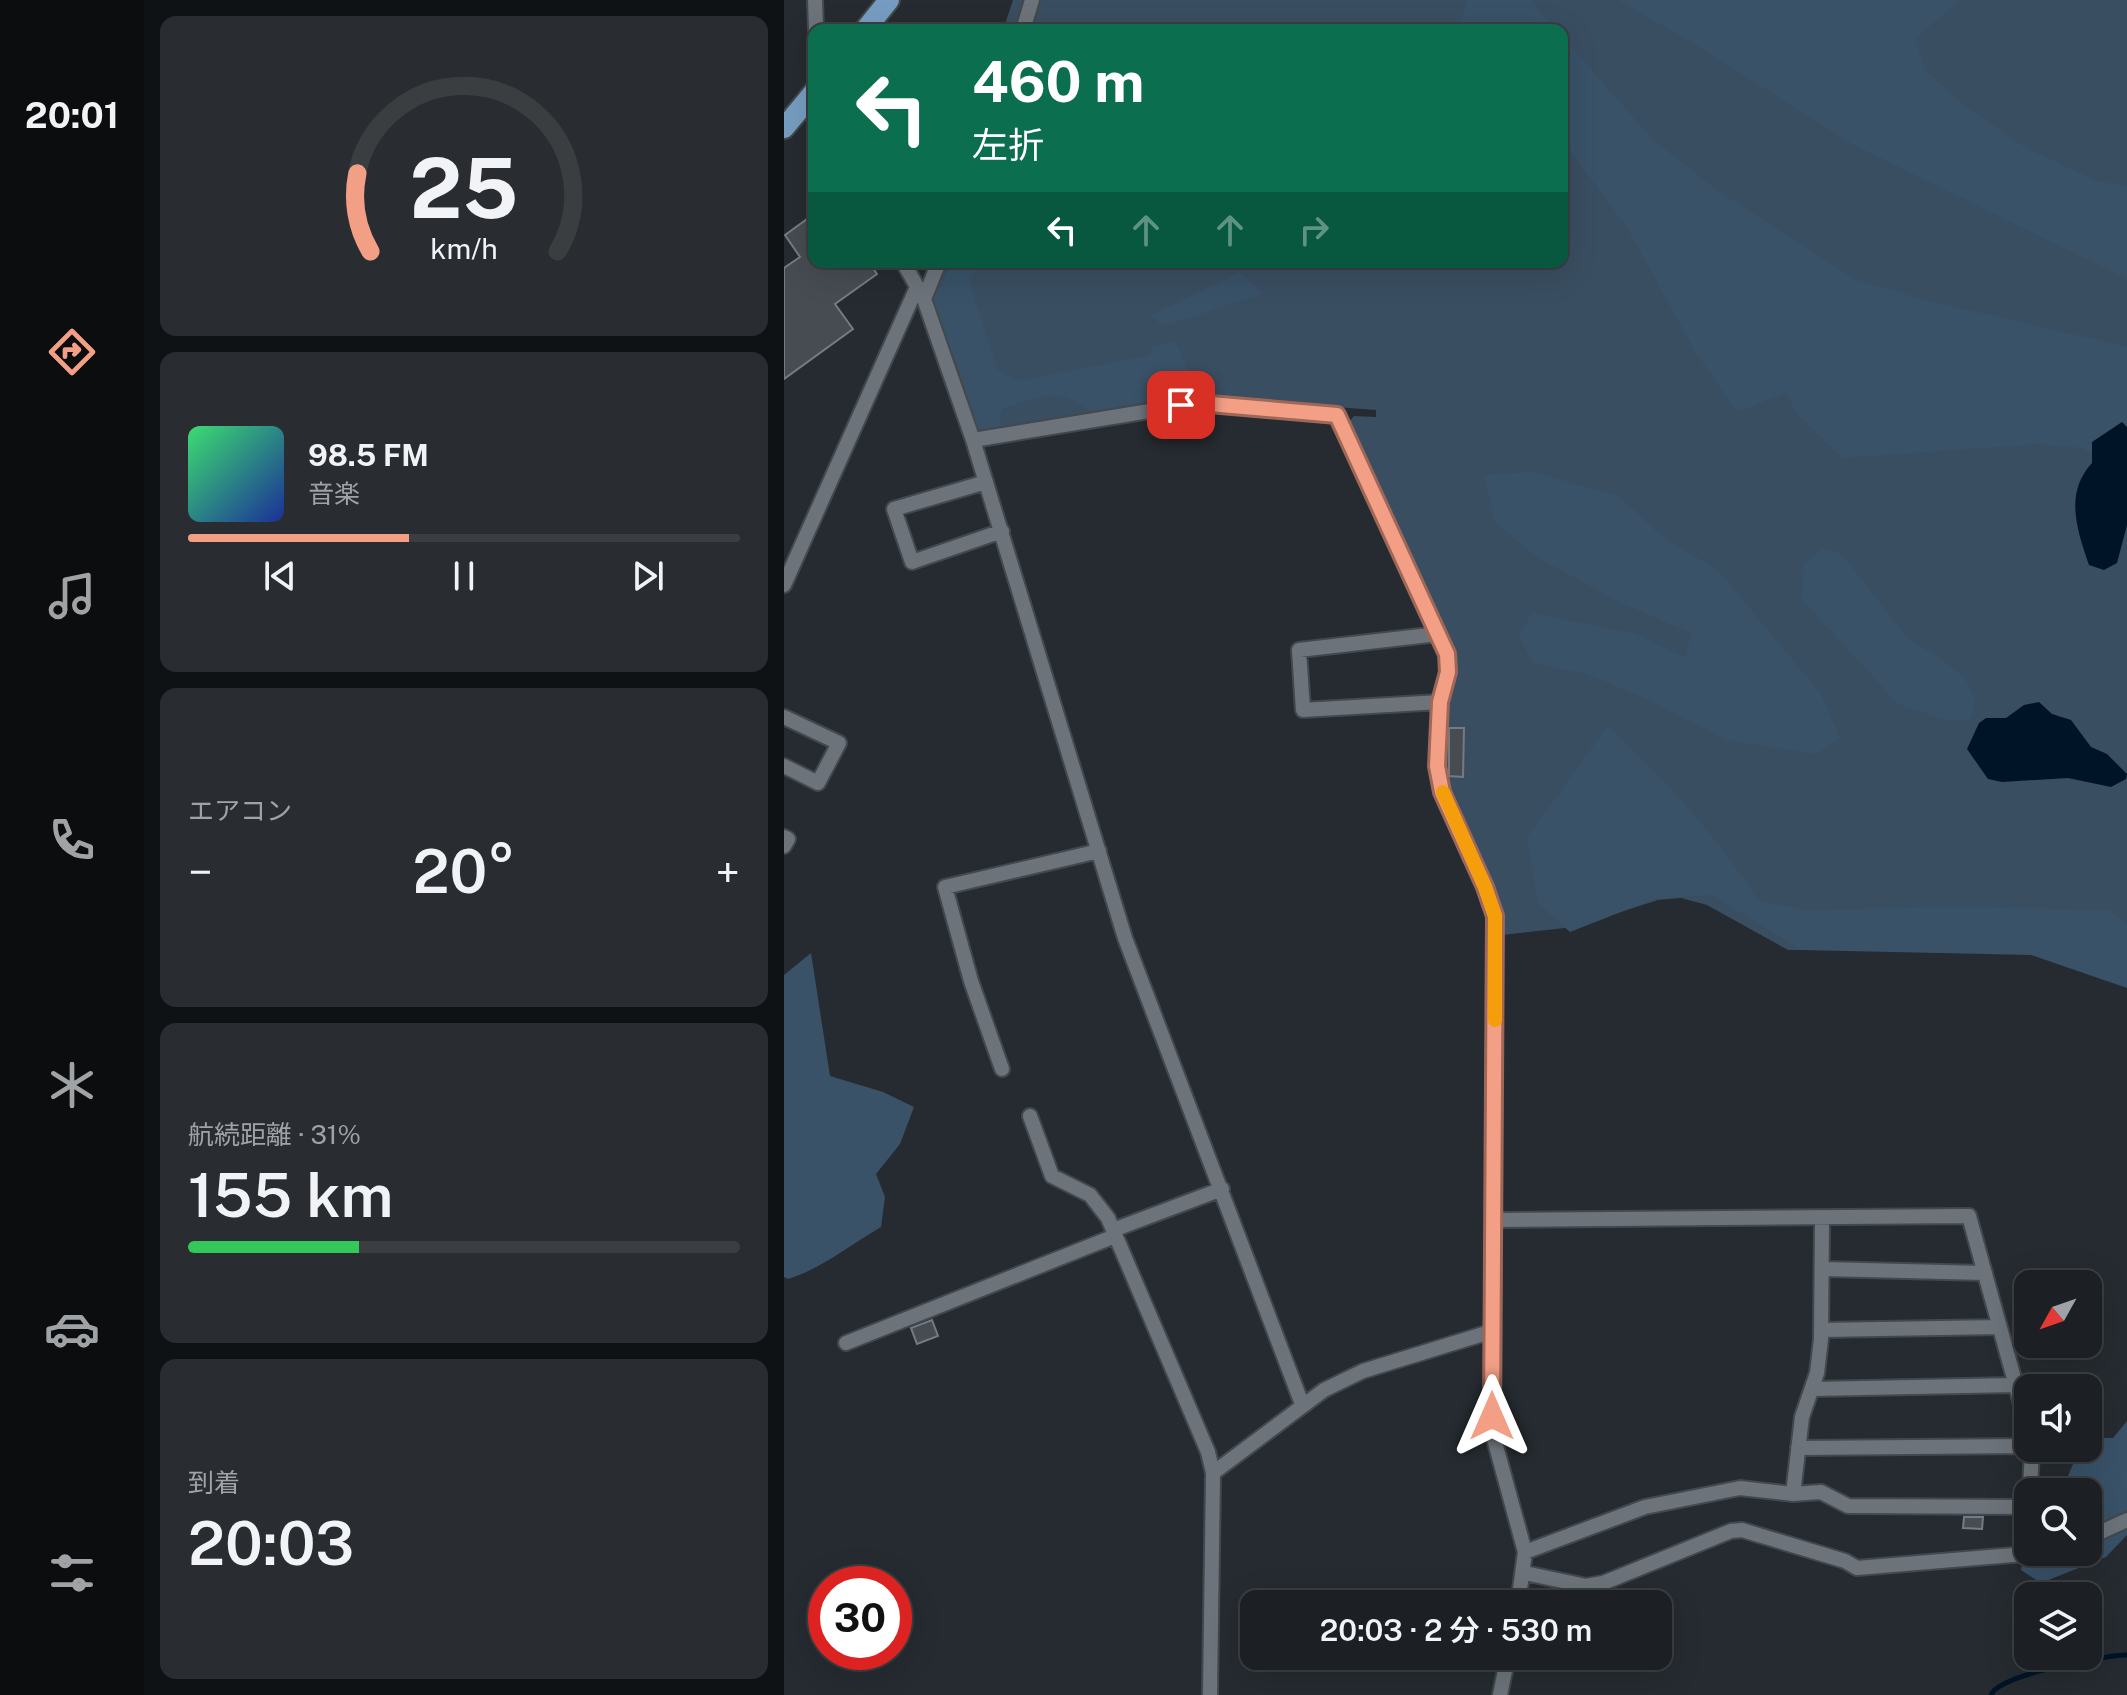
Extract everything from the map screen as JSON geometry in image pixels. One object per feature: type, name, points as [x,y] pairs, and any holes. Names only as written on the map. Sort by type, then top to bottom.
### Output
[{"type":"main road","points":[[870,24],[889,0]]},
{"type":"main road","points":[[784,128],[808,102]]},
{"type":"street","points":[[815,0],[816,24]]},
{"type":"street","points":[[1025,24],[1032,0]]},
{"type":"street","points":[[906,268],[921,293],[973,440],[1125,938],[1302,1404]]},
{"type":"street","points":[[784,585],[936,268]]},
{"type":"street","points":[[973,440],[1198,403],[1337,415],[1447,654],[1448,672],[1440,702],[1437,766],[1442,792],[1495,916],[1493,1435],[1525,1552],[1521,1590]]},
{"type":"street","points":[[986,482],[894,509],[912,562],[1002,531]]},
{"type":"street","points":[[1438,634],[1299,650],[1303,710],[1440,702]]},
{"type":"street","points":[[784,717],[839,743],[818,783],[784,766]]},
{"type":"street","points":[[784,837],[788,839],[784,846]]},
{"type":"street","points":[[1002,1069],[971,981],[945,887],[1099,851]]},
{"type":"street","points":[[1030,1116],[1052,1176],[1090,1195],[1114,1233],[1208,1452],[1213,1473],[1210,1695]]},
{"type":"street","points":[[846,1343],[1222,1189]]},
{"type":"street","points":[[1494,1220],[1822,1220],[1969,1216],[2014,1378]]},
{"type":"street","points":[[1793,1494],[1802,1417],[1812,1389],[1821,1330],[1822,1220]]},
{"type":"street","points":[[1823,1269],[1985,1273]]},
{"type":"street","points":[[1821,1330],[2000,1327]]},
{"type":"street","points":[[1213,1473],[1302,1404],[1363,1371],[1493,1331]]},
{"type":"street","points":[[1812,1389],[2014,1385]]},
{"type":"street","points":[[1798,1448],[2014,1447]]},
{"type":"street","points":[[1525,1552],[1645,1507],[1692,1495],[1740,1488],[1793,1494],[1821,1492],[1848,1506],[2014,1507]]},
{"type":"street","points":[[2102,1532],[2127,1520]]},
{"type":"street","points":[[1525,1573],[1586,1586],[1603,1583],[1705,1540],[1742,1530],[1845,1561],[1857,1568],[2014,1555]]},
{"type":"street","points":[[1500,1695],[1505,1670]]},
{"type":"shaded area","points":[[1013,0],[2127,0],[2127,955],[2048,948],[1788,950],[1707,905],[1681,898],[1658,900],[1574,927],[1502,935],[1452,819],[1442,757],[1455,660],[1348,423],[1354,416],[1376,417],[1376,410],[1187,396],[985,432],[979,430],[971,417],[945,347],[932,297],[931,268],[1568,268],[1568,24],[1005,24]]},
{"type":"shaded area","points":[[1467,0],[1530,0],[1552,24],[1460,24]]},
{"type":"shaded area","points":[[1618,0],[1960,0],[1915,39],[1926,71],[1965,106],[2026,148],[2095,180],[2127,187],[2127,279],[1852,144],[1698,46]]},
{"type":"shaded area","points":[[1568,43],[1652,139],[1714,188],[1854,279],[1922,299],[2127,347],[2127,478],[2083,448],[2039,444],[1842,458],[1797,414],[1786,393],[1737,412],[1696,353],[1626,226],[1568,148]]},
{"type":"shaded area","points":[[948,268],[975,268],[970,285],[998,370],[1017,381],[1151,355],[1151,348],[1172,341],[1179,348],[1194,388],[1187,396],[1092,413],[1069,399],[1039,397],[1003,408],[999,416],[1002,429],[979,430],[932,308],[928,283],[942,287]]},
{"type":"shaded area","points":[[1240,272],[1263,294],[1164,326],[1150,316]]},
{"type":"shaded area","points":[[2122,422],[2127,427],[2127,525],[2117,563],[2104,570],[2089,565],[2077,525],[2076,499],[2083,475],[2092,463],[2092,442]]},
{"type":"shaded area","points":[[1531,472],[1618,495],[1666,540],[1717,569],[1820,693],[1840,738],[1816,754],[1726,740],[1647,699],[1586,674],[1533,663],[1518,636],[1532,613],[1636,634],[1685,658],[1691,633],[1621,603],[1538,558],[1495,522],[1484,475]]},
{"type":"shaded area","points":[[1822,548],[1842,554],[1909,640],[1936,655],[1965,678],[1976,703],[1970,719],[1948,721],[1898,704],[1801,599],[1804,564]]},
{"type":"shaded area","points":[[2039,702],[2052,714],[2071,720],[2091,747],[2107,754],[2127,774],[2126,779],[2111,787],[2068,778],[2002,782],[1988,779],[1967,749],[1979,723],[1986,718],[2006,718],[2024,705]]},
{"type":"shaded area","points":[[1608,726],[1688,808],[1758,900],[1803,910],[1951,907],[2110,910],[2127,924],[2127,988],[2031,955],[1801,950],[1712,895],[1654,899],[1570,932],[1538,903],[1527,837]]},
{"type":"shaded area","points":[[811,953],[830,1076],[883,1092],[914,1107],[900,1144],[876,1174],[885,1197],[881,1227],[824,1263],[788,1279],[784,1277],[784,975]]},
{"type":"shaded area","points":[[2127,1421],[2127,1535],[2102,1559],[2102,1478],[2067,1478],[2074,1462],[2102,1462],[2102,1438],[2113,1438]]},
{"type":"shaded area","points":[[2022,1566],[2084,1566],[2044,1582],[2021,1570]]},
{"type":"building","points":[[808,218],[808,268],[873,268],[877,274],[835,304],[853,329],[784,379],[784,268],[800,257],[785,235]]},
{"type":"building","points":[[1449,728],[1464,728],[1463,777],[1449,776]]},
{"type":"building","points":[[932,1320],[938,1336],[917,1344],[911,1328]]},
{"type":"building","points":[[1964,1517],[1983,1517],[1982,1529],[1963,1528]]},
{"type":"waterway","points":[[1991,1695],[2012,1680],[2031,1674],[2076,1662],[2127,1655]]},
{"type":"slow traffic","points":[[1443,792],[1495,916],[1495,1020]]},
{"type":"route","points":[[1181,405],[1198,403],[1337,415],[1447,654],[1448,672],[1440,702],[1437,766],[1442,792],[1495,916],[1492,1416]]}]
